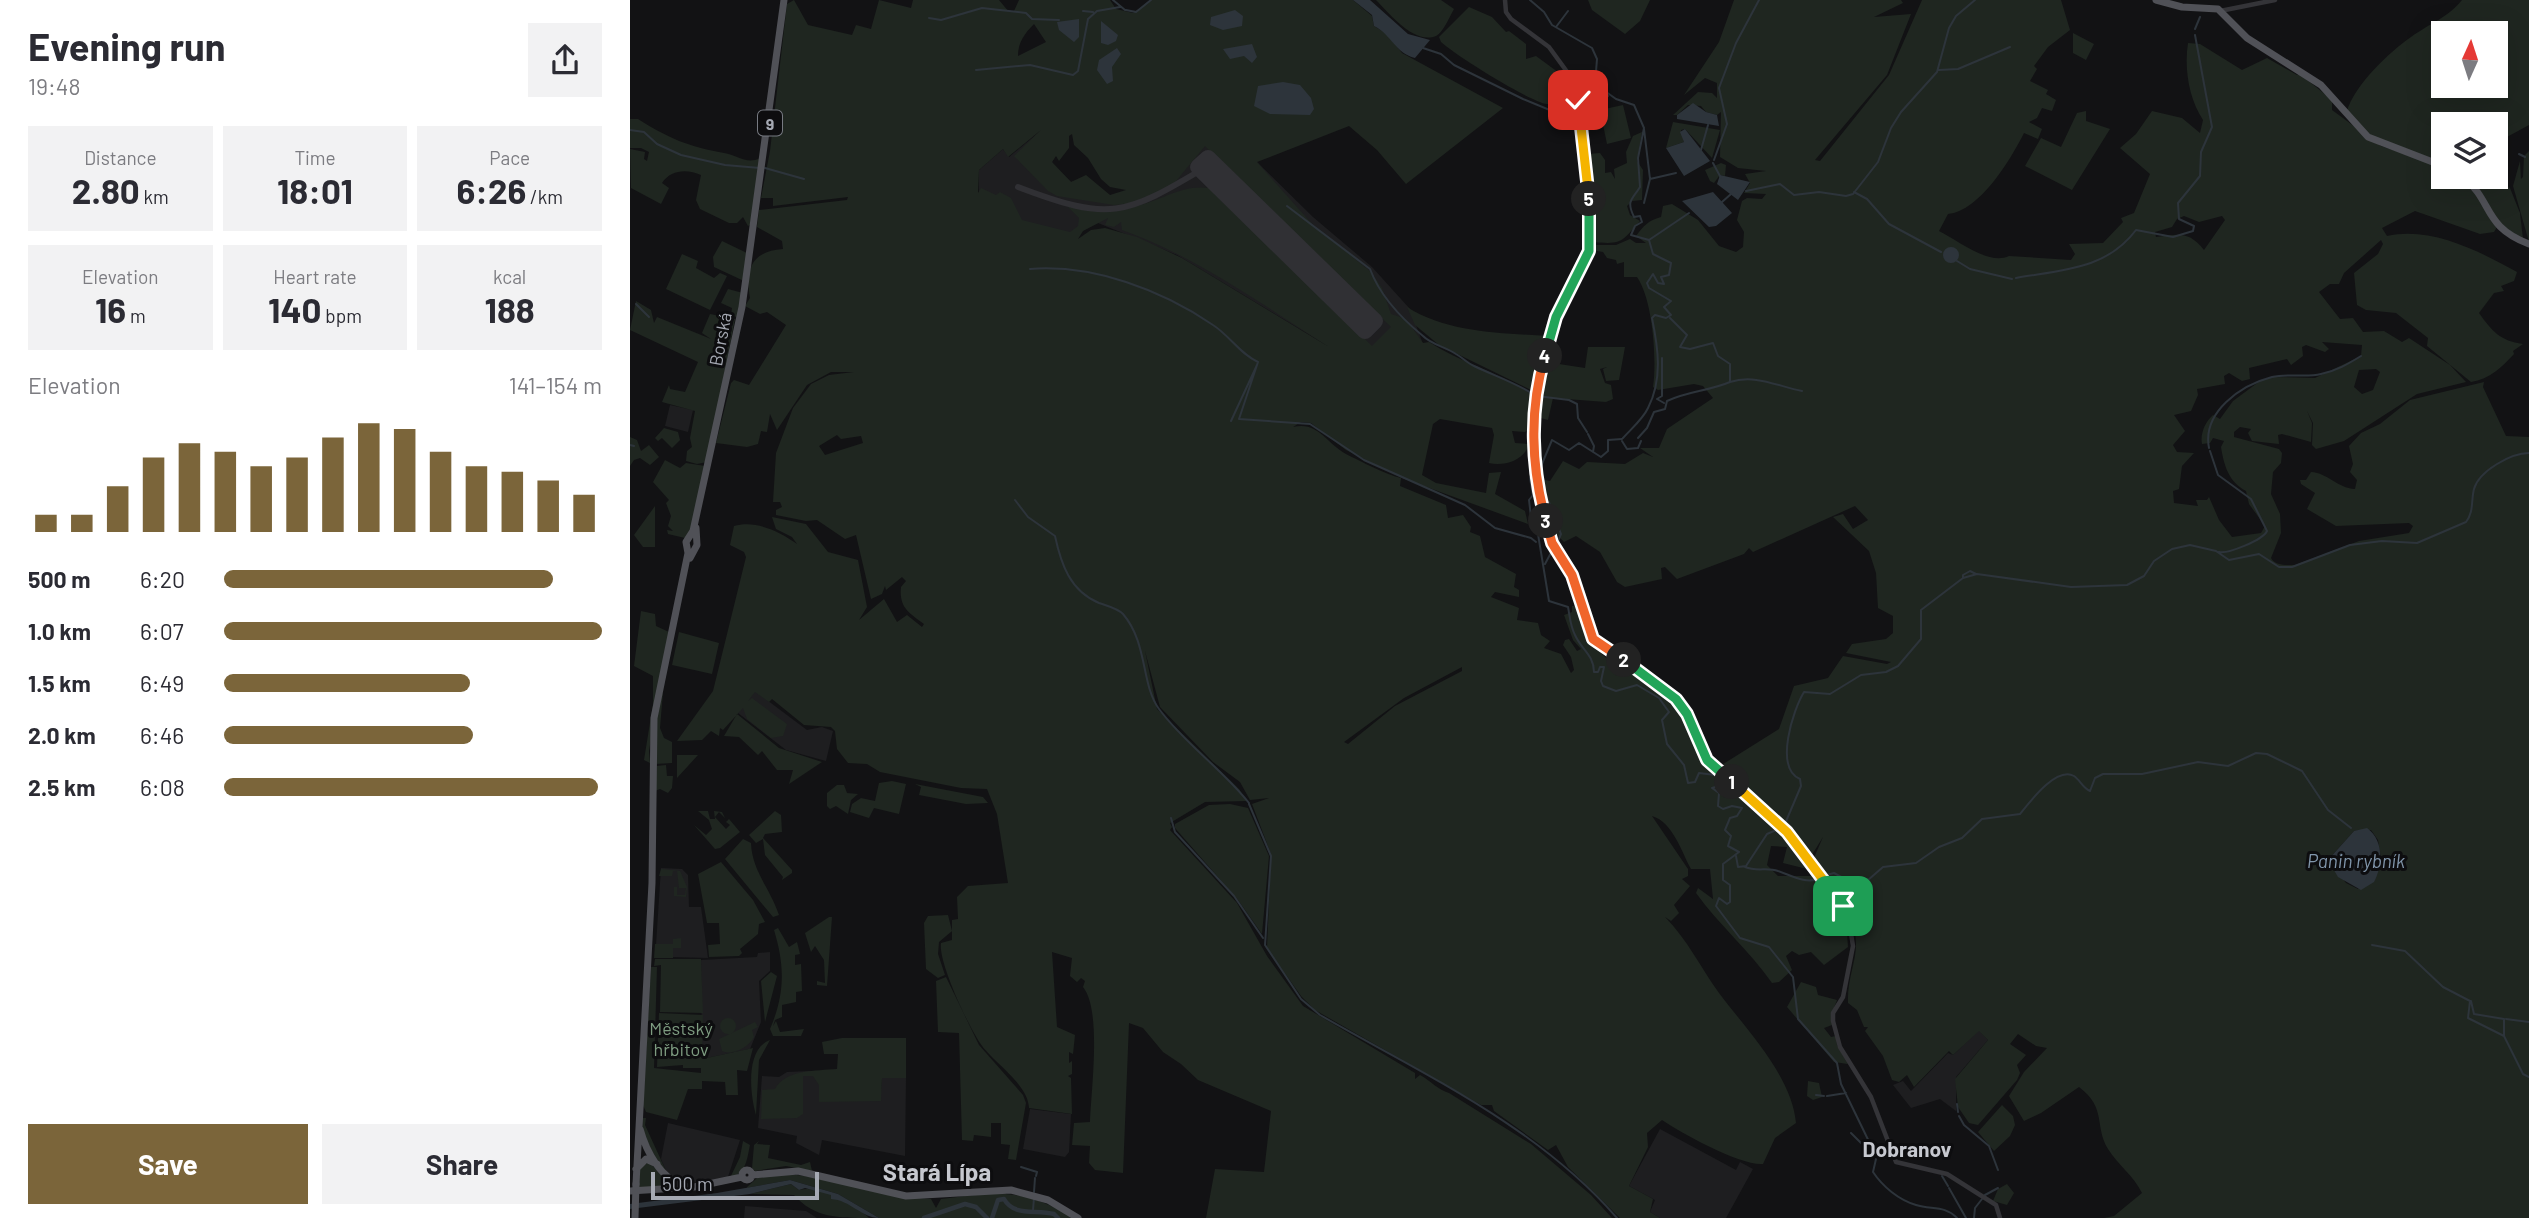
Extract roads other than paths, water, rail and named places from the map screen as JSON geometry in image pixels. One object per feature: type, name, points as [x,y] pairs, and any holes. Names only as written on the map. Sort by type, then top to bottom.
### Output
[{"type":"main road","name":"Borská","points":[[639,1122],[655,710],[690,549],[686,542],[693,538],[736,340],[760,197],[784,0]]},
{"type":"main road","points":[[2156,0],[2182,7],[2220,10],[2247,38],[2318,82],[2368,137],[2431,161]]},
{"type":"main road","points":[[2475,189],[2494,222],[2529,244]]},
{"type":"main road","name":"Borská","points":[[680,596],[690,549]]},
{"type":"main road","points":[[630,1147],[639,1122]]},
{"type":"main road","points":[[639,1122],[646,1146],[673,1189]]},
{"type":"main road","name":"9","points":[[635,1218],[639,1122]]},
{"type":"main road","points":[[630,1158],[636,1169],[646,1159],[657,1165]]},
{"type":"main road","points":[[635,1189],[654,1191],[694,1187],[742,1177],[745,1171],[752,1175],[798,1171],[906,1196],[1011,1190],[1039,1196],[1078,1218]]},
{"type":"main road","points":[[667,1177],[694,1187]]},
{"type":"main road","points":[[654,1191],[664,1185],[667,1177]]},
{"type":"street","points":[[1505,0],[1506,12],[1511,19],[1549,47],[1569,74],[1577,92],[1588,178],[1591,244],[1579,276],[1556,317],[1536,384],[1533,415],[1536,473],[1552,543],[1572,575],[1593,639],[1676,699],[1687,714],[1707,760],[1787,832],[1806,854],[1848,915],[1853,946],[1843,997],[1833,1013],[1833,1021],[1840,1047],[1867,1090],[1896,1162],[1947,1174],[1996,1205],[2000,1218]]},
{"type":"street","points":[[2220,10],[2275,0]]},
{"type":"water","points":[[1353,0],[1370,0],[1408,34],[1430,40],[1415,58],[1408,56],[1374,26],[1372,15]]},
{"type":"water","points":[[1235,10],[1243,16],[1242,26],[1223,30],[1210,25],[1211,17]]},
{"type":"water","points":[[1079,19],[1079,37],[1074,42],[1059,30],[1057,22]]},
{"type":"water","points":[[1101,21],[1118,35],[1116,41],[1108,45],[1101,43]]},
{"type":"water","points":[[1252,44],[1257,57],[1252,63],[1244,56],[1230,59],[1223,49]]},
{"type":"water","points":[[1117,48],[1121,54],[1112,67],[1113,81],[1107,84],[1097,70],[1099,60]]},
{"type":"water","points":[[1283,82],[1300,85],[1311,98],[1314,109],[1310,115],[1270,114],[1254,106],[1258,86]]},
{"type":"water","points":[[1693,103],[1706,112],[1717,115],[1719,126],[1677,119],[1677,115]]},
{"type":"water","points":[[1685,129],[1710,161],[1684,176],[1666,148],[1684,142],[1680,132]]},
{"type":"water","points":[[1720,175],[1750,182],[1738,200],[1717,184]]},
{"type":"water","points":[[1713,192],[1732,213],[1716,226],[1709,227],[1682,201]]},
{"type":"water","points":[[1951,247],[1957,249],[1957,261],[1951,263],[1945,261],[1943,255],[1945,249]]},
{"type":"water","name":"Panin rybník","points":[[2367,828],[2377,839],[2380,861],[2374,882],[2361,890],[2338,877],[2328,860],[2354,831]]},
{"type":"water","points":[[790,1180],[838,1194],[879,1218],[831,1199],[831,1195],[805,1188],[799,1190],[791,1184],[750,1194],[630,1209],[630,1204]]},
{"type":"waterway","points":[[1113,0],[1125,10]]},
{"type":"waterway","points":[[1126,10],[1136,12],[1151,0]]},
{"type":"waterway","points":[[1530,0],[1544,12],[1552,25],[1592,48],[1597,59],[1595,84],[1616,99],[1634,105],[1644,128],[1638,158],[1640,187],[1630,203],[1634,217],[1640,216],[1642,222],[1635,226],[1631,235],[1649,240],[1653,254],[1671,263],[1669,275],[1661,277],[1664,284],[1658,283],[1653,274],[1647,283],[1649,288],[1671,301],[1664,307],[1671,315],[1666,318],[1655,315],[1652,318],[1657,352],[1656,386],[1646,412],[1623,438]]},
{"type":"waterway","points":[[1714,160],[1727,124],[1719,88],[1736,43],[1759,0]]},
{"type":"waterway","points":[[1746,191],[1780,184],[1794,195],[1819,192],[1846,196],[1853,194],[1878,162],[1891,128],[1901,112],[1937,72],[1949,28],[1956,16],[1975,0]]},
{"type":"waterway","points":[[976,70],[1030,65],[1073,75],[1078,71],[1088,19],[1097,11],[1120,7]]},
{"type":"waterway","points":[[929,18],[941,20],[982,8],[1026,13],[1032,19],[1059,20]]},
{"type":"waterway","points":[[1083,11],[1093,12]]},
{"type":"waterway","points":[[1556,27],[1568,11]]},
{"type":"waterway","points":[[2195,29],[2200,17]]},
{"type":"waterway","points":[[2016,278],[2066,270],[2097,261],[2124,243],[2136,230],[2173,237],[2193,231],[2194,226],[2179,219],[2178,203],[2200,176],[2201,152],[2212,127],[2195,35]]},
{"type":"waterway","points":[[1939,70],[1958,69],[2010,47]]},
{"type":"waterway","points":[[1423,48],[1441,54],[1454,65],[1523,99],[1569,118],[1578,119],[1589,113]]},
{"type":"waterway","points":[[1569,71],[1591,75]]},
{"type":"waterway","points":[[1591,111],[1608,96]]},
{"type":"waterway","points":[[1701,150],[1708,125]]},
{"type":"waterway","points":[[1644,129],[1650,179],[1644,203]]},
{"type":"waterway","points":[[630,130],[644,132],[657,144],[681,155],[725,165],[760,168]]},
{"type":"waterway","points":[[2519,154],[2525,157]]},
{"type":"waterway","points":[[1713,163],[1721,178]]},
{"type":"waterway","points":[[765,168],[804,179]]},
{"type":"waterway","points":[[1650,179],[1676,173]]},
{"type":"waterway","points":[[1854,192],[1867,199],[1889,224],[1941,252]]},
{"type":"waterway","points":[[1722,202],[1731,194]]},
{"type":"waterway","points":[[1287,206],[1370,269],[1392,306],[1427,339],[1472,365],[1533,394]]},
{"type":"waterway","points":[[1649,240],[1689,213]]},
{"type":"waterway","points":[[1957,261],[1970,269],[2012,279]]},
{"type":"waterway","points":[[1030,269],[1102,275],[1149,291],[1193,312],[1258,362],[1239,419],[1310,424],[1364,460],[1465,505],[1495,528],[1531,538],[1536,542]]},
{"type":"waterway","points":[[636,304],[649,317]]},
{"type":"waterway","points":[[1638,438],[1647,428],[1654,412],[1665,409],[1667,401],[1730,382],[1730,364],[1718,356],[1713,343],[1690,349],[1680,347],[1687,335],[1670,318]]},
{"type":"waterway","points":[[2209,448],[2208,435],[2218,412],[2226,402],[2248,386],[2272,377],[2326,373],[2361,356]]},
{"type":"waterway","points":[[1662,358],[1662,396],[1657,399],[1664,403]]},
{"type":"waterway","points":[[1231,421],[1257,365]]},
{"type":"waterway","points":[[1730,382],[1757,380],[1802,391]]},
{"type":"waterway","points":[[1537,396],[1569,400],[1577,404],[1578,418],[1587,432]]},
{"type":"waterway","points":[[1588,434],[1594,446],[1593,452]]},
{"type":"waterway","points":[[1539,471],[1552,440],[1569,450],[1579,443],[1601,457],[1608,451],[1608,440],[1622,439]]},
{"type":"waterway","points":[[1622,441],[1627,449],[1638,448],[1641,441]]},
{"type":"waterway","points":[[630,445],[634,446]]},
{"type":"waterway","points":[[2210,451],[2218,475],[2251,499],[2267,531],[2245,546],[2219,552]]},
{"type":"waterway","points":[[1784,826],[1801,786],[1800,779],[1792,773],[1787,751],[1791,725],[1804,692],[1830,694],[1861,675],[1886,672],[1898,666],[1921,639],[1921,610],[1963,578],[1977,574],[2071,587],[2127,585],[2144,576],[2154,561],[2172,549],[2190,545],[2216,551],[2229,560],[2259,554],[2279,567],[2292,567],[2350,545],[2382,541],[2417,543],[2466,522],[2474,489],[2482,476],[2505,460],[2529,453]]},
{"type":"waterway","points":[[1535,474],[1530,478],[1533,495],[1529,500],[1531,517],[1537,528],[1549,601],[1568,607],[1573,631],[1590,657],[1594,672],[1604,667],[1601,681],[1603,686],[1616,691],[1637,685],[1659,698],[1669,712],[1662,720],[1667,744],[1684,765],[1688,783],[1695,782],[1699,773],[1715,775],[1722,785],[1712,788],[1719,793],[1718,806],[1723,809],[1732,806],[1742,808],[1737,816],[1730,818],[1725,830],[1731,836],[1728,846],[1739,852],[1723,864],[1723,880],[1730,885],[1730,902],[1727,904],[1719,898],[1716,906],[1740,938],[1769,947],[1793,977],[1798,1019],[1837,1063],[1841,1084],[1876,1156]]},
{"type":"waterway","points":[[1015,500],[1028,517],[1055,536],[1060,557],[1074,584],[1089,598],[1123,614],[1137,638],[1149,688],[1159,709],[1180,734],[1249,803]]},
{"type":"waterway","points":[[1549,502],[1561,534],[1556,546]]},
{"type":"waterway","points":[[1545,564],[1553,549]]},
{"type":"waterway","points":[[1963,578],[1963,575],[1970,571],[1976,574]]},
{"type":"waterway","points":[[1823,876],[1834,873],[1860,887],[1883,867],[1916,863],[1939,847],[1962,838],[1982,819],[2020,814],[2044,787],[2059,776],[2074,776],[2090,791],[2095,778],[2103,774],[2142,774],[2198,762],[2228,766],[2256,753],[2267,754],[2302,771],[2328,810],[2351,828]]},
{"type":"waterway","points":[[1249,804],[1271,856],[1265,945],[1301,999],[1320,1015],[1439,1081],[1516,1129],[1586,1185],[1617,1218]]},
{"type":"waterway","points":[[1171,818],[1175,832],[1234,896],[1263,938]]},
{"type":"waterway","points":[[1736,856],[1738,867],[1746,866],[1767,834],[1781,828]]},
{"type":"waterway","points":[[1745,867],[1774,870],[1804,880],[1820,878]]},
{"type":"waterway","points":[[2372,945],[2405,951],[2443,987],[2470,1001],[2468,1018],[2504,1036],[2523,1074],[2529,1077]]},
{"type":"waterway","points":[[2471,1001],[2474,1014],[2504,1019],[2504,1036]]},
{"type":"waterway","points":[[2506,1019],[2529,1022]]},
{"type":"waterway","points":[[1827,1096],[1846,1093]]},
{"type":"waterway","points":[[1816,1095],[1824,1096]]},
{"type":"waterway","points":[[1957,1104],[1958,1112]]},
{"type":"waterway","points":[[1959,1116],[1964,1125],[1989,1146],[1998,1170]]},
{"type":"waterway","points":[[1851,1133],[1866,1148],[1874,1150]]},
{"type":"waterway","points":[[1876,1159],[1873,1172],[1892,1192],[1910,1203],[1943,1209],[1957,1218]]},
{"type":"waterway","points":[[1021,1167],[1037,1172],[1036,1176]]},
{"type":"waterway","points":[[1942,1176],[1948,1186]]},
{"type":"waterway","points":[[1034,1192],[1035,1178]]},
{"type":"waterway","points":[[1949,1188],[1966,1218]]},
{"type":"waterway","points":[[1985,1195],[1998,1188]]},
{"type":"waterway","points":[[1033,1210],[1034,1198]]},
{"type":"waterway","points":[[992,1218],[998,1200],[1004,1199],[1008,1205],[1019,1210],[1054,1214],[1058,1218]]},
{"type":"waterway","points":[[1974,1218],[1975,1208],[1982,1199]]},
{"type":"waterway","points":[[924,1218],[965,1204],[976,1207],[987,1218]]},
{"type":"district","name":"Dobranov","points":[[1907,1148]]},
{"type":"district","name":"Stará Lípa","points":[[937,1171]]},
{"type":"park label","name":"Městský hřbitov","points":[[681,1038]]}]
